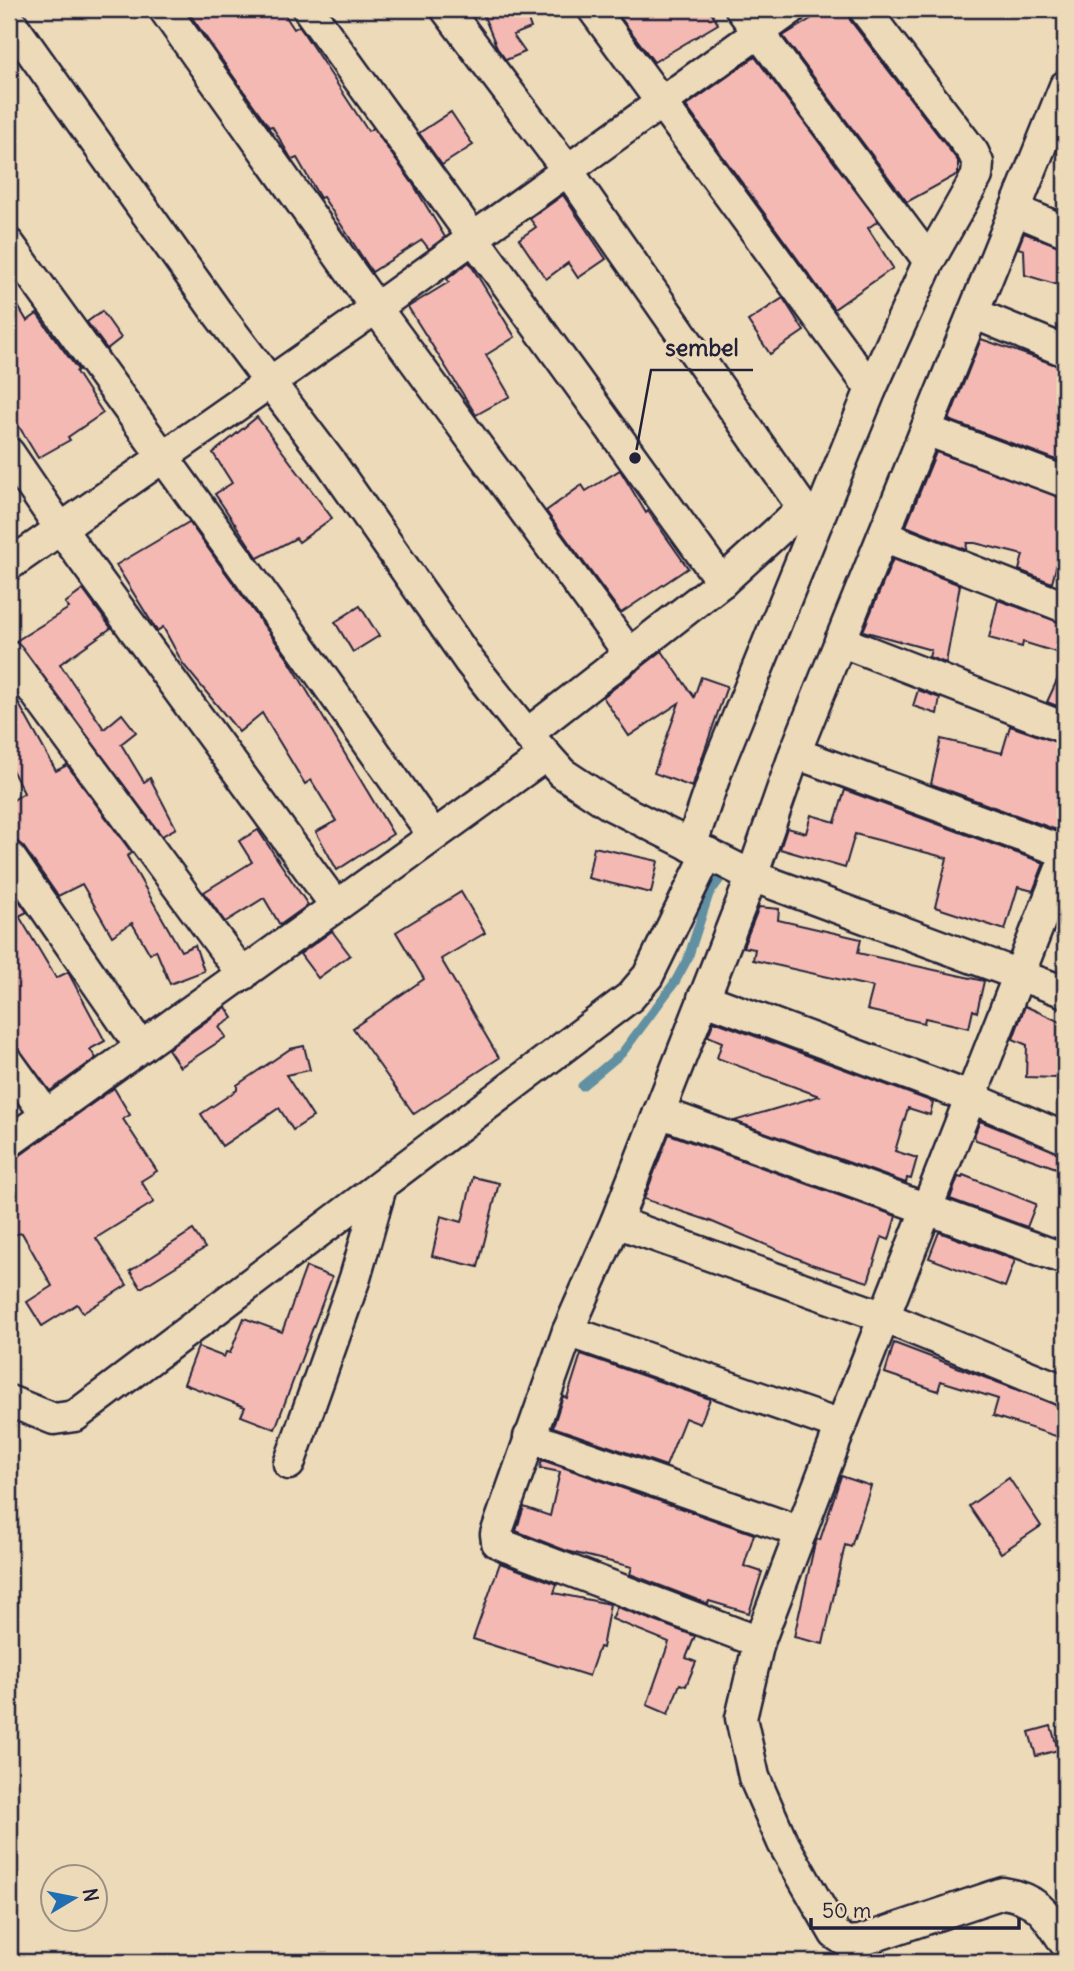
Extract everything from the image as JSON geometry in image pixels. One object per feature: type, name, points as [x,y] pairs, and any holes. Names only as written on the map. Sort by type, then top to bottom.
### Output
[{"type":"street","points":[[164,9],[376,308],[630,655]]},
{"type":"street","points":[[308,9],[722,582]]},
{"type":"street","points":[[446,9],[568,171],[811,514]]},
{"type":"street","points":[[593,9],[871,389]]},
{"type":"street","points":[[9,565],[272,383],[662,103],[750,20],[791,9]]},
{"type":"street","points":[[9,1401],[54,1419],[75,1416],[630,997],[648,976],[699,850],[720,761],[811,514],[929,261],[977,176],[978,163],[933,98],[864,9]]},
{"type":"street","points":[[9,20],[469,661],[562,773],[584,789],[752,876],[1065,992]]},
{"type":"street","points":[[750,20],[929,261]]},
{"type":"street","points":[[759,1642],[497,1542],[496,1534],[528,1437],[568,1331],[616,1222],[752,876],[795,753],[1063,97]]},
{"type":"street","points":[[1015,210],[1065,231]]},
{"type":"street","points":[[9,244],[306,654],[433,835]]},
{"type":"street","points":[[973,313],[1065,351]]},
{"type":"street","points":[[926,430],[1065,482]]},
{"type":"street","points":[[9,453],[60,528],[336,905]]},
{"type":"street","points":[[9,1143],[433,835],[536,744],[630,655],[811,514]]},
{"type":"street","points":[[883,536],[1065,607]]},
{"type":"street","points":[[841,641],[1065,728]]},
{"type":"street","points":[[9,657],[243,975]]},
{"type":"street","points":[[795,753],[1065,852]]},
{"type":"street","points":[[9,856],[141,1047]]},
{"type":"street","points":[[1065,859],[841,1426],[759,1642],[741,1718],[752,1767],[783,1843],[835,1934],[847,1942],[860,1941],[1003,1893],[1022,1896],[1040,1906],[1065,1943]]},
{"type":"street","points":[[704,998],[972,1098],[1065,1138]]},
{"type":"street","points":[[9,1063],[47,1116]]},
{"type":"street","points":[[659,1112],[1065,1259]]},
{"type":"street","points":[[289,1464],[355,1278],[381,1187]]},
{"type":"street","points":[[616,1222],[1062,1380]]},
{"type":"street","points":[[568,1331],[841,1426]]},
{"type":"street","points":[[528,1437],[801,1532]]},
{"type":"building","points":[[186,9],[281,9],[294,29],[299,26],[368,131],[373,128],[413,184],[445,237],[429,249],[422,240],[372,272],[323,197],[320,198],[297,158],[292,160],[272,126],[269,127]]},
{"type":"building","points":[[481,9],[524,9],[531,28],[513,35],[525,52],[506,60],[497,48]]},
{"type":"building","points":[[614,9],[709,9],[718,24],[654,62]]},
{"type":"building","points":[[827,9],[847,9],[850,20],[958,161],[958,174],[907,202],[783,36]]},
{"type":"building","points":[[755,57],[878,221],[868,228],[893,268],[834,309],[686,106]]},
{"type":"building","points":[[451,112],[473,145],[442,165],[419,133]]},
{"type":"building","points":[[563,195],[606,259],[578,278],[568,263],[546,279],[519,239],[536,227],[530,219]]},
{"type":"building","points":[[1024,233],[1065,248],[1065,287],[1025,275],[1024,250],[1018,248]]},
{"type":"building","points":[[469,262],[515,337],[486,355],[510,396],[476,415],[408,307],[449,282],[447,279]]},
{"type":"building","points":[[9,291],[27,321],[37,314],[78,370],[76,372],[103,413],[68,437],[70,440],[38,458],[9,410]]},
{"type":"building","points":[[783,298],[804,331],[770,354],[748,321]]},
{"type":"building","points":[[102,311],[121,338],[107,349],[87,322]]},
{"type":"building","points":[[981,339],[1065,368],[1065,463],[949,420]]},
{"type":"building","points":[[257,417],[332,518],[299,542],[296,538],[258,558],[215,494],[232,483],[213,453]]},
{"type":"building","points":[[936,452],[1065,499],[1065,532],[1052,583],[1019,570],[1023,555],[975,543],[967,543],[966,550],[906,526]]},
{"type":"building","points":[[620,470],[646,513],[648,511],[688,568],[621,613],[546,511],[582,485],[586,491]]},
{"type":"building","points":[[189,522],[288,659],[393,834],[337,870],[316,832],[336,821],[311,780],[305,784],[262,713],[239,732],[183,664],[163,627],[157,631],[116,565]]},
{"type":"building","points":[[893,559],[960,585],[946,663],[929,657],[931,650],[863,631]]},
{"type":"building","points":[[83,590],[111,628],[60,664],[104,729],[122,714],[136,732],[121,744],[144,782],[150,778],[176,828],[162,836],[16,641],[69,608],[65,603]]},
{"type":"building","points":[[998,600],[1065,624],[1065,655],[1023,642],[1022,647],[989,638]]},
{"type":"building","points":[[360,606],[379,636],[353,652],[335,622]]},
{"type":"building","points":[[662,651],[694,697],[701,677],[727,686],[692,787],[654,773],[679,703],[629,736],[603,697]]},
{"type":"building","points":[[1065,663],[1065,709],[1047,702]]},
{"type":"building","points":[[9,686],[56,771],[67,765],[132,853],[127,856],[181,951],[195,945],[204,971],[170,984],[156,950],[150,954],[132,923],[112,936],[82,884],[58,896],[23,846],[9,839],[9,803],[24,793],[9,764]]},
{"type":"building","points":[[918,690],[940,698],[937,714],[913,706]]},
{"type":"building","points":[[1010,726],[1065,745],[1065,774],[1056,803],[1065,804],[1065,833],[931,784],[941,739],[1002,753]]},
{"type":"building","points":[[845,790],[1044,863],[1033,891],[1018,887],[1005,930],[935,907],[947,858],[855,834],[845,868],[780,849],[787,828],[806,833],[811,815],[835,822]]},
{"type":"building","points":[[258,830],[308,905],[280,925],[264,898],[225,922],[204,892],[252,862],[239,841]]},
{"type":"building","points":[[594,847],[658,861],[651,893],[588,878]]},
{"type":"building","points":[[9,886],[27,912],[19,916],[56,978],[68,972],[105,1041],[90,1049],[96,1058],[50,1091],[9,1036]]},
{"type":"building","points":[[461,892],[485,933],[441,959],[499,1058],[414,1114],[353,1028],[424,979],[396,932]]},
{"type":"building","points":[[759,907],[779,909],[778,920],[861,939],[858,953],[984,981],[977,1012],[973,1010],[969,1028],[925,1018],[924,1023],[867,1010],[873,987],[753,960],[755,949],[743,947]]},
{"type":"building","points":[[332,931],[350,955],[318,978],[300,954]]},
{"type":"building","points":[[1025,1006],[1065,1024],[1065,1060],[1058,1058],[1057,1078],[1026,1077],[1027,1045],[1013,1039]]},
{"type":"building","points":[[226,1007],[233,1018],[219,1027],[226,1037],[180,1067],[168,1049]]},
{"type":"building","points":[[714,1021],[933,1102],[930,1115],[908,1108],[895,1151],[917,1158],[911,1179],[907,1178],[906,1183],[734,1121],[819,1096],[717,1058],[722,1042],[708,1036]]},
{"type":"building","points":[[304,1046],[310,1070],[286,1075],[313,1117],[293,1130],[279,1108],[222,1146],[201,1114],[237,1090],[237,1085],[290,1049]]},
{"type":"building","points":[[114,1088],[130,1115],[123,1119],[157,1171],[141,1181],[154,1202],[96,1238],[127,1285],[83,1313],[77,1304],[42,1326],[27,1302],[52,1286],[22,1233],[9,1236],[9,1159],[19,1156]]},
{"type":"building","points":[[980,1121],[1065,1155],[1065,1171],[976,1140],[974,1136]]},
{"type":"building","points":[[669,1134],[896,1216],[889,1240],[882,1237],[868,1282],[811,1264],[710,1221],[644,1199]]},
{"type":"building","points":[[963,1175],[1036,1204],[1027,1227],[950,1199],[958,1177],[962,1178]]},
{"type":"building","points":[[473,1177],[499,1183],[478,1267],[432,1256],[441,1216],[462,1222]]},
{"type":"building","points":[[193,1230],[205,1248],[141,1288],[130,1271]]},
{"type":"building","points":[[939,1232],[1015,1260],[1005,1287],[929,1258]]},
{"type":"building","points":[[306,1267],[332,1277],[275,1429],[241,1416],[245,1407],[184,1384],[198,1347],[224,1357],[226,1352],[230,1353],[244,1318],[282,1332]]},
{"type":"building","points":[[894,1343],[1065,1408],[1065,1439],[993,1416],[998,1399],[941,1381],[938,1391],[885,1373]]},
{"type":"building","points":[[581,1354],[710,1399],[700,1424],[685,1418],[666,1466],[553,1427],[563,1396],[567,1398]]},
{"type":"building","points":[[542,1460],[754,1534],[744,1566],[762,1572],[749,1613],[709,1601],[708,1604],[630,1574],[632,1567],[567,1551],[516,1531],[524,1507],[550,1516],[560,1472],[540,1468]]},
{"type":"building","points":[[841,1476],[871,1486],[851,1547],[845,1545],[823,1644],[794,1637],[814,1547],[817,1539],[820,1540]]},
{"type":"building","points":[[1009,1478],[1041,1526],[1001,1553],[969,1506]]},
{"type":"building","points":[[500,1563],[557,1584],[554,1593],[610,1604],[602,1648],[599,1647],[589,1676],[473,1639]]},
{"type":"building","points":[[617,1607],[695,1636],[686,1658],[696,1662],[686,1686],[680,1684],[668,1714],[647,1705],[669,1642],[612,1619]]},
{"type":"building","points":[[1051,1726],[1058,1750],[1036,1756],[1029,1732]]},
{"type":"waterway","points":[[582,1086],[622,1053],[675,982],[688,958],[709,894],[720,879]]},
{"type":"place","name":"sembel","points":[[635,458]]}]
